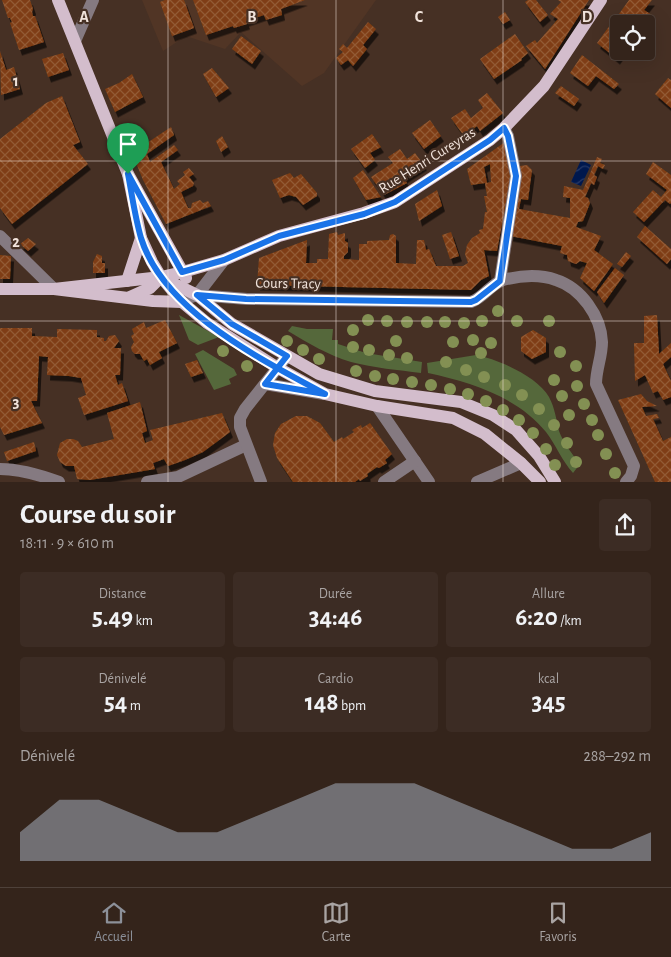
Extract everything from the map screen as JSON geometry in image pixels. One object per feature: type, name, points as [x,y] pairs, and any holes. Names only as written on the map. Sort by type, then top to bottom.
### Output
[{"type":"main road","points":[[58,0],[128,174],[182,272],[197,295]]},
{"type":"main road","name":"Rue Henri Cureyras","points":[[54,289],[161,277],[182,272],[224,260],[279,236],[364,214],[395,202],[482,145],[504,128],[544,86],[601,0]]},
{"type":"main road","points":[[128,174],[141,238],[152,262],[161,277],[182,302],[213,327],[278,368],[325,394],[377,406],[453,418],[484,434],[521,463],[540,482]]},
{"type":"main road","points":[[127,281],[141,238]]},
{"type":"main road","points":[[161,277],[197,295],[232,324],[319,374],[341,382],[375,390],[461,402],[493,415],[516,430],[539,456],[555,482]]},
{"type":"main road","points":[[129,297],[150,288],[161,277]]},
{"type":"main road","points":[[0,289],[54,289],[153,301],[182,302]]},
{"type":"street","points":[[75,41],[93,0]]},
{"type":"street","points":[[500,281],[516,176],[508,136],[504,128]]},
{"type":"street","points":[[0,236],[54,289]]},
{"type":"street","points":[[182,302],[197,295],[224,260]]},
{"type":"street","name":"Cours Tracy","points":[[197,295],[246,299],[471,302],[500,281],[532,276],[557,280],[573,289],[587,303],[597,320],[602,340],[601,361],[596,372],[596,384],[634,466],[631,476],[626,482]]},
{"type":"street","points":[[261,482],[240,427],[240,418],[287,356]]},
{"type":"street","points":[[265,384],[325,394]]},
{"type":"street","points":[[377,406],[429,482]]},
{"type":"street","points":[[147,482],[178,477],[246,445]]},
{"type":"street","points":[[384,482],[415,461]]},
{"type":"street","points":[[479,480],[521,463]]},
{"type":"street","points":[[0,469],[12,469],[38,474],[59,482]]},
{"type":"shaded area","points":[[142,0],[376,0],[324,73],[302,86],[241,32],[225,49],[186,36],[163,51]]},
{"type":"green space","points":[[179,315],[219,337],[198,345],[189,340]]},
{"type":"green space","points":[[292,326],[307,329],[333,329],[332,340],[338,340],[338,344],[366,353],[422,362],[421,373],[368,366],[334,356],[288,331]]},
{"type":"green space","points":[[203,350],[234,369],[237,375],[229,379],[231,384],[214,390],[195,354]]},
{"type":"green space","points":[[476,355],[495,360],[517,370],[544,390],[553,405],[559,431],[568,448],[580,464],[573,473],[546,432],[522,409],[476,386],[428,373],[427,363]]},
{"type":"water","points":[[581,160],[591,165],[581,186],[571,182]]},
{"type":"building","points":[[2,0],[30,0],[33,16],[35,16],[44,42],[19,50],[10,23],[12,22],[8,18]]},
{"type":"building","points":[[165,0],[184,0],[194,28],[172,36],[160,2]]},
{"type":"building","points":[[193,0],[305,0],[281,9],[282,15],[266,20],[264,15],[246,21],[247,24],[234,28],[233,26],[206,35]]},
{"type":"building","points":[[536,0],[548,15],[540,22],[525,2]]},
{"type":"building","points":[[558,0],[589,0],[545,69],[526,46],[535,40],[537,43],[558,19],[550,14],[561,2]]},
{"type":"building","points":[[629,0],[652,0],[644,10],[652,15],[619,14]]},
{"type":"building","points":[[505,12],[510,20],[503,24],[498,17]]},
{"type":"building","points":[[368,22],[376,29],[363,45],[367,49],[353,66],[348,60],[341,65],[336,58],[343,52],[339,49],[343,44],[347,48]]},
{"type":"building","points":[[610,25],[610,53],[597,43]]},
{"type":"building","points":[[515,34],[528,53],[522,60],[494,79],[480,59]]},
{"type":"building","points":[[241,36],[261,51],[252,64],[232,49]]},
{"type":"building","points":[[0,51],[6,70],[14,67],[20,89],[1,95]]},
{"type":"building","points":[[63,53],[69,70],[48,77],[42,59]]},
{"type":"building","points":[[582,55],[619,84],[614,89],[596,76],[588,86],[570,73]]},
{"type":"building","points":[[212,68],[229,88],[216,97],[203,74]]},
{"type":"building","points":[[132,74],[143,97],[115,112],[105,89],[119,83]]},
{"type":"building","points":[[668,78],[671,80],[671,108],[655,94]]},
{"type":"building","points":[[561,86],[579,99],[574,106],[555,93]]},
{"type":"building","points":[[487,93],[503,113],[480,131],[477,126],[464,136],[451,118],[465,109],[471,118],[483,108],[478,100]]},
{"type":"building","points":[[62,96],[80,142],[73,145],[88,164],[12,224],[0,208],[0,139],[46,103]]},
{"type":"building","points":[[430,120],[441,136],[424,149],[412,133]]},
{"type":"building","points":[[171,127],[174,135],[147,154],[150,162],[174,145],[178,150],[161,162],[174,189],[180,184],[177,181],[185,175],[183,172],[189,168],[194,174],[189,177],[194,183],[193,186],[181,192],[188,208],[191,208],[192,203],[200,200],[203,203],[208,201],[211,206],[166,224],[143,180],[132,153]]},
{"type":"building","points":[[372,134],[381,147],[370,153],[375,160],[365,168],[351,149]]},
{"type":"building","points":[[222,136],[228,147],[221,152],[216,141]]},
{"type":"building","points":[[505,142],[509,156],[510,180],[497,251],[484,250],[489,276],[481,280],[471,290],[257,285],[259,258],[307,240],[306,263],[317,263],[317,259],[328,259],[329,234],[337,232],[338,235],[345,233],[345,241],[348,243],[348,252],[344,259],[359,260],[359,244],[367,244],[367,241],[389,240],[390,235],[393,234],[396,236],[396,263],[416,264],[417,240],[424,240],[426,250],[429,249],[436,266],[463,266],[468,263],[465,254],[467,245],[472,238],[480,233],[479,230],[483,229],[485,212],[487,212],[484,196],[487,196],[485,183],[471,185],[467,169]],"holes":[[[490,164],[491,182],[487,183],[484,167]]]},
{"type":"building","points":[[400,149],[407,159],[415,153],[424,165],[404,178],[407,183],[384,195],[371,177],[393,163],[388,157]]},
{"type":"building","points":[[597,157],[602,159],[600,163],[605,165],[603,169],[598,166],[594,175],[597,177],[594,185],[591,183],[585,197],[588,198],[590,203],[583,221],[578,222],[576,227],[601,236],[594,250],[613,264],[594,291],[580,278],[587,263],[580,261],[576,264],[568,261],[567,255],[560,253],[562,246],[510,236],[520,166],[527,165],[532,170],[528,200],[521,199],[519,209],[570,218],[570,198],[563,197],[564,186],[583,190]]},
{"type":"building","points":[[653,162],[671,175],[671,203],[665,200],[644,222],[633,212],[653,190],[661,197],[667,190],[646,174]]},
{"type":"building","points":[[363,170],[381,197],[366,200],[353,178]]},
{"type":"building","points":[[290,173],[294,178],[301,174],[317,193],[317,196],[303,205],[296,197],[289,195],[280,198],[272,180]]},
{"type":"building","points":[[437,190],[442,206],[419,221],[415,204]]},
{"type":"building","points":[[645,226],[671,249],[671,259],[667,264],[637,237]]},
{"type":"building","points":[[451,232],[459,256],[450,259],[442,235]]},
{"type":"building","points":[[28,238],[36,244],[28,251],[20,244]]},
{"type":"building","points":[[626,252],[631,256],[622,267],[617,264]]},
{"type":"building","points":[[97,254],[102,256],[102,263],[105,263],[105,273],[93,273],[93,262]]},
{"type":"building","points":[[0,255],[11,256],[10,279],[0,279]]},
{"type":"building","points":[[615,268],[624,275],[604,303],[597,292]]},
{"type":"building","points":[[657,315],[659,354],[671,343],[671,357],[663,364],[671,381],[671,397],[663,400],[658,391],[653,393],[645,375],[635,381],[634,343],[644,343],[644,316]]},
{"type":"building","points":[[165,320],[177,343],[159,352],[162,358],[150,365],[147,359],[144,361],[140,354],[135,354],[132,351],[131,347],[134,342],[131,336],[134,334],[132,329],[144,322],[146,328]]},
{"type":"building","points":[[0,328],[32,328],[32,336],[57,337],[57,329],[97,330],[97,337],[104,338],[104,341],[109,336],[115,335],[119,341],[114,348],[121,348],[120,375],[115,375],[118,385],[122,383],[128,401],[84,415],[78,398],[86,395],[81,378],[47,375],[48,357],[39,356],[37,401],[31,401],[42,423],[4,435],[0,427]]},
{"type":"building","points":[[533,330],[546,338],[546,352],[532,359],[521,351],[521,337]]},
{"type":"building","points":[[197,360],[203,373],[191,377],[185,364]]},
{"type":"building","points":[[641,394],[647,401],[657,406],[642,407],[646,416],[657,414],[659,418],[653,419],[663,441],[671,437],[671,482],[655,482],[618,400]]},
{"type":"building","points":[[140,402],[147,431],[142,433],[145,443],[153,440],[150,430],[222,413],[230,432],[203,452],[185,460],[168,466],[164,459],[153,463],[155,469],[90,480],[77,479],[74,466],[66,466],[60,462],[57,455],[60,443],[67,439],[73,439],[78,441],[82,447],[114,439],[107,413]]},
{"type":"building","points":[[296,416],[307,416],[320,423],[334,442],[342,437],[343,439],[354,432],[352,430],[361,425],[362,428],[370,423],[392,454],[385,460],[387,463],[379,468],[377,467],[360,481],[359,479],[355,482],[293,482],[277,458],[273,445],[275,433],[281,424]]},
{"type":"building","points":[[34,442],[36,451],[7,461],[4,452]]},
{"type":"route","points":[[128,174],[141,238],[161,277],[182,302],[225,335],[278,368],[325,394],[265,384],[274,372],[278,368],[287,356],[232,324],[197,295],[246,299],[471,302],[500,281],[516,176],[508,136],[504,128],[490,140],[395,202],[364,214],[279,236],[224,260],[182,272],[128,174]]}]
